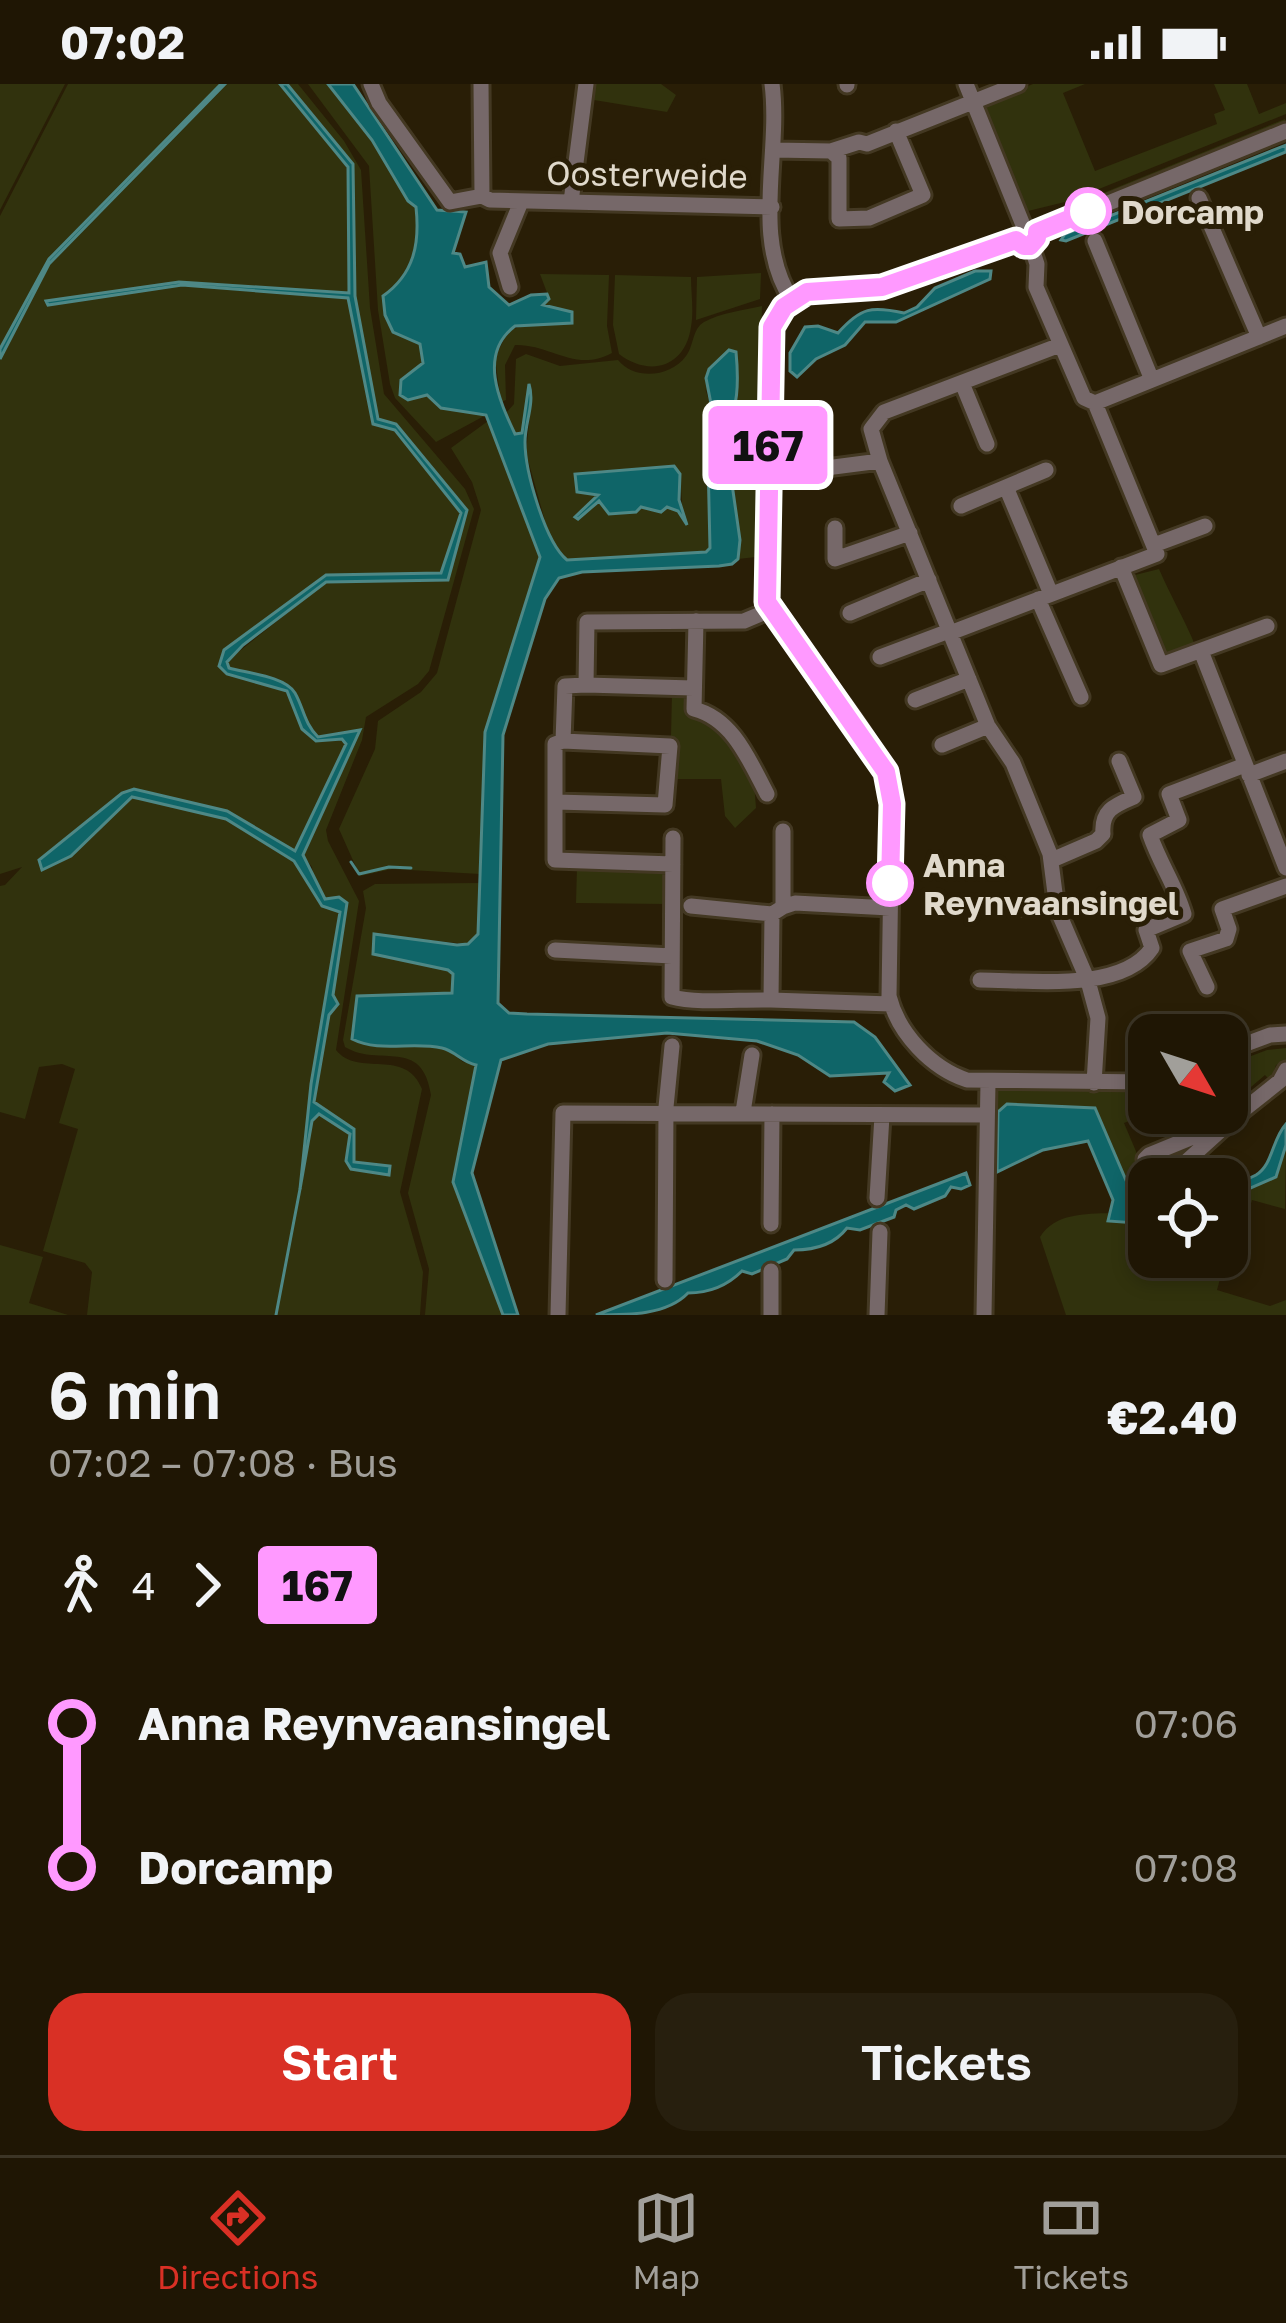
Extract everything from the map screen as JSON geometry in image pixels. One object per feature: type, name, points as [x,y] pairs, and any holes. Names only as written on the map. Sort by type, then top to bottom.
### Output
[{"type":"street","name":"Oosterweide","points":[[371,84],[379,103],[450,202],[482,196],[521,202],[772,207]]},
{"type":"street","points":[[481,84],[482,196]]},
{"type":"street","points":[[571,202],[586,84]]},
{"type":"street","points":[[772,84],[774,266],[792,300]]},
{"type":"street","points":[[966,84],[1037,264],[1036,287],[1084,398],[1095,403],[1155,549]]},
{"type":"street","points":[[773,150],[831,151],[867,144],[1018,84]]},
{"type":"street","points":[[1128,1082],[988,1082],[952,1074],[930,1060],[891,1004],[892,804],[886,772],[770,610],[766,592],[769,342],[775,320],[792,300],[815,290],[882,287],[1027,236],[1286,130]]},
{"type":"street","points":[[831,151],[839,158],[839,219],[869,218],[923,195],[896,131]]},
{"type":"street","points":[[1199,198],[1259,337]]},
{"type":"street","name":"Oosterweide","points":[[510,287],[500,253],[521,202]]},
{"type":"street","points":[[1095,241],[1152,380]]},
{"type":"street","points":[[1095,403],[1286,326]]},
{"type":"street","points":[[1060,345],[878,416],[871,429],[988,726],[1013,763],[1052,860],[1057,909],[1088,981],[1098,1018],[1094,1083]]},
{"type":"street","points":[[962,383],[987,444]]},
{"type":"street","points":[[768,467],[826,468],[880,461]]},
{"type":"street","points":[[962,506],[1046,470]]},
{"type":"street","points":[[1006,487],[1081,697]]},
{"type":"street","points":[[880,657],[1121,567],[1205,526]]},
{"type":"street","points":[[835,528],[835,559],[910,533]]},
{"type":"street","points":[[1121,567],[1161,665],[1267,626]]},
{"type":"street","points":[[850,614],[928,580]]},
{"type":"street","points":[[586,685],[587,622],[743,622],[770,610]]},
{"type":"street","points":[[696,621],[694,709],[716,715],[757,769],[767,794]]},
{"type":"street","points":[[1201,651],[1286,868]]},
{"type":"street","points":[[914,700],[969,679]]},
{"type":"street","points":[[563,741],[565,686],[693,688]]},
{"type":"street","points":[[942,745],[988,726]]},
{"type":"street","points":[[556,802],[665,805],[670,746],[555,744],[556,860],[674,864]]},
{"type":"street","points":[[1052,860],[1096,841],[1103,834],[1102,820],[1110,807],[1134,797],[1119,761]]},
{"type":"street","points":[[980,980],[1088,981],[1143,962],[1152,948],[1146,930],[1184,914],[1176,886],[1161,868],[1150,836],[1179,820],[1169,794],[1286,761]]},
{"type":"street","points":[[771,1000],[783,831]]},
{"type":"street","points":[[674,838],[672,997],[891,1004]]},
{"type":"street","points":[[1207,987],[1190,951],[1226,939],[1229,929],[1222,909],[1286,886]]},
{"type":"street","points":[[691,906],[777,910],[795,903],[890,908]]},
{"type":"street","points":[[961,904],[1057,909]]},
{"type":"street","points":[[555,950],[672,956]]},
{"type":"street","points":[[1248,1043],[1286,1034]]},
{"type":"street","points":[[665,1280],[672,1046]]},
{"type":"street","points":[[743,1112],[752,1055]]},
{"type":"street","points":[[1248,1106],[1280,1081],[1286,1070]]},
{"type":"street","points":[[985,1315],[988,1082]]},
{"type":"street","points":[[558,1315],[563,1113],[743,1112],[772,1120],[986,1115]]},
{"type":"street","points":[[877,1198],[882,1116]]},
{"type":"street","points":[[771,1224],[772,1120]]},
{"type":"street","points":[[1145,1158],[1196,1134]]},
{"type":"street","points":[[1190,1158],[1216,1134]]},
{"type":"street","points":[[878,1315],[880,1232]]},
{"type":"street","points":[[771,1271],[771,1315]]},
{"type":"shaded area","points":[[0,84],[65,84],[0,210]]},
{"type":"shaded area","points":[[68,84],[221,84],[49,259],[0,349],[0,216]]},
{"type":"shaded area","points":[[225,84],[280,84],[348,167],[350,293],[179,282],[47,303],[182,285],[349,298],[373,423],[395,430],[461,513],[442,574],[326,575],[224,650],[227,674],[287,691],[294,709],[316,741],[342,739],[346,744],[295,852],[227,811],[122,794],[39,860],[43,870],[71,856],[132,797],[226,819],[294,861],[316,896],[312,867],[303,855],[359,730],[318,737],[306,725],[295,693],[229,668],[226,662],[326,582],[448,580],[467,510],[396,424],[378,419],[355,296],[353,164],[287,84],[298,84],[361,170],[370,308],[384,394],[465,489],[474,509],[429,671],[418,684],[366,717],[362,740],[326,830],[359,901],[336,1050],[356,1062],[405,1069],[422,1089],[400,1192],[423,1272],[420,1315],[87,1315],[92,1272],[85,1263],[43,1251],[78,1129],[59,1123],[75,1069],[62,1064],[39,1067],[25,1119],[0,1112],[0,886],[22,867],[0,874],[0,359],[48,264]]},
{"type":"shaded area","points":[[308,84],[328,84],[416,207],[413,257],[402,278],[383,296],[393,332],[421,344],[423,363],[401,380],[408,399],[427,395],[456,411],[486,415],[436,442],[395,398],[390,384],[378,310],[369,166]]},
{"type":"shaded area","points":[[591,84],[661,84],[676,95],[667,112],[588,99]]},
{"type":"shaded area","points":[[1033,84],[1085,84],[1063,93],[1095,171],[1217,124],[1214,114],[1225,110],[1214,84],[1247,84],[1259,114],[1286,103],[1286,114],[1069,201],[1028,211],[984,104]]},
{"type":"shaded area","points":[[1285,119],[1286,125],[1047,221],[1043,214],[1054,213]]},
{"type":"shaded area","points":[[761,273],[760,299],[696,320],[697,277]]},
{"type":"shaded area","points":[[540,274],[609,275],[607,326],[612,353],[586,360],[515,345],[505,365],[506,400],[501,402],[495,358],[508,331],[534,322],[572,323],[542,305],[549,298]]},
{"type":"shaded area","points":[[615,275],[691,277],[691,327],[673,360],[642,365],[619,354],[613,325]]},
{"type":"shaded area","points":[[762,306],[756,557],[738,559],[740,540],[725,430],[705,388],[712,410],[707,418],[711,548],[567,560],[552,546],[526,453],[532,393],[529,390],[522,433],[515,434],[506,413],[514,404],[516,359],[526,354],[560,366],[618,360],[633,371],[662,372],[686,356],[704,322]],"holes":[[[674,466],[684,520],[666,506],[652,511],[641,507],[605,511],[599,500],[576,516],[599,494],[575,475]]]},
{"type":"shaded area","points":[[488,421],[540,557],[485,732],[480,874],[392,869],[360,876],[339,829],[375,749],[378,721],[421,692],[437,673],[481,510],[472,482],[451,448]]},
{"type":"shaded area","points":[[1132,567],[1135,575],[1159,569],[1195,645],[1162,658]]},
{"type":"shaded area","points":[[672,693],[690,693],[691,716],[711,718],[754,781],[756,808],[735,828],[725,816],[721,779],[670,779]]},
{"type":"shaded area","points":[[577,867],[667,869],[666,904],[576,903]]},
{"type":"shaded area","points":[[479,883],[478,934],[468,944],[374,935],[391,958],[448,969],[453,974],[451,994],[352,1039],[445,1048],[463,1062],[477,1065],[453,1182],[503,1315],[425,1315],[429,1269],[408,1193],[431,1095],[426,1077],[409,1059],[358,1053],[345,1047],[343,1040],[366,908],[363,891],[375,884]]},
{"type":"shaded area","points":[[1286,1048],[1286,1061],[1276,1065],[1271,1081],[1265,1075],[1248,1090],[1248,1057]]},
{"type":"shaded area","points":[[997,1086],[1128,1090],[1128,1121],[1124,1123],[1139,1158],[1128,1158],[1128,1185],[1095,1108],[1007,1104],[998,1112]]},
{"type":"shaded area","points":[[1286,1145],[1285,1209],[1252,1200],[1248,1214],[1248,1190],[1268,1180]]},
{"type":"shaded area","points":[[1111,1213],[1109,1221],[1128,1222],[1128,1278],[1220,1278],[1217,1290],[1270,1306],[1286,1300],[1286,1315],[1066,1315],[1040,1237],[1054,1223]]},
{"type":"shaded area","points":[[0,1245],[43,1257],[29,1303],[68,1315],[0,1315]]},
{"type":"water","points":[[225,84],[49,264],[0,359],[0,349],[49,259]]},
{"type":"water","points":[[280,84],[287,84],[353,164],[355,296],[378,419],[396,424],[467,510],[448,580],[326,582],[227,662],[229,668],[290,687],[318,737],[360,730],[303,855],[325,899],[339,897],[347,903],[333,995],[338,1004],[329,1015],[314,1102],[354,1129],[354,1162],[390,1166],[389,1175],[351,1169],[346,1161],[350,1134],[319,1114],[312,1121],[300,1189],[311,1084],[340,912],[322,906],[294,861],[226,819],[132,797],[71,856],[42,870],[39,860],[122,793],[134,789],[227,811],[295,851],[346,744],[342,739],[316,741],[302,729],[287,691],[227,674],[219,666],[224,650],[326,575],[441,573],[461,513],[395,430],[373,424],[348,298],[182,285],[48,305],[46,301],[179,282],[349,293],[348,167]]},
{"type":"water","points":[[328,84],[353,84],[437,210],[466,212],[453,253],[460,254],[465,267],[486,262],[489,287],[509,305],[547,294],[543,305],[572,312],[572,323],[515,326],[497,350],[495,364],[498,392],[515,434],[522,433],[529,384],[528,470],[544,522],[567,560],[706,552],[710,548],[707,417],[712,409],[706,378],[729,350],[736,352],[737,395],[725,435],[740,540],[738,559],[719,566],[582,572],[559,578],[545,599],[503,735],[498,1003],[509,1013],[527,1014],[854,1022],[875,1037],[910,1085],[895,1091],[884,1082],[889,1073],[830,1076],[798,1055],[757,1041],[667,1033],[548,1044],[501,1060],[472,1173],[518,1315],[503,1315],[453,1182],[476,1065],[442,1048],[374,1045],[352,1039],[357,996],[452,993],[453,974],[448,970],[373,954],[374,934],[457,945],[468,944],[478,934],[485,732],[540,557],[486,415],[441,408],[427,395],[408,400],[400,395],[401,380],[423,363],[420,344],[393,332],[383,296],[402,278],[413,257],[416,207]]},
{"type":"water","points":[[1286,145],[1286,152],[1061,240],[1065,234]]},
{"type":"water","points":[[975,271],[991,271],[990,279],[896,322],[865,322],[845,345],[816,359],[797,377],[790,371],[790,353],[805,327],[838,333],[868,311],[904,313],[935,288]]},
{"type":"water","points":[[674,466],[680,474],[679,500],[687,525],[678,511],[667,507],[661,512],[641,507],[636,512],[609,514],[599,501],[575,517],[598,495],[577,492],[575,474]]},
{"type":"water","points":[[1007,1104],[1095,1108],[1128,1185],[1128,1222],[1108,1221],[1113,1200],[1088,1141],[1043,1150],[997,1172],[998,1112]]},
{"type":"water","points":[[1286,1124],[1286,1145],[1276,1177],[1248,1189],[1248,1178],[1262,1171]]},
{"type":"water","points":[[966,1173],[970,1185],[951,1187],[945,1196],[914,1209],[906,1205],[894,1217],[860,1230],[847,1228],[830,1242],[794,1250],[787,1259],[752,1274],[742,1271],[718,1288],[688,1293],[658,1310],[596,1315]]},
{"type":"waterway","points":[[351,862],[359,874],[411,868]]},
{"type":"waterway","points":[[276,1315],[300,1189]]},
{"type":"bus line","name":"167","points":[[890,883],[892,804],[886,772],[767,602],[772,327],[784,307],[807,292],[882,287],[1016,240],[1030,246],[1037,232],[1088,211]]},
{"type":"place","name":"Dorcamp","points":[[1088,211]]},
{"type":"place","name":"Anna Reynvaansingel","points":[[890,883]]}]
